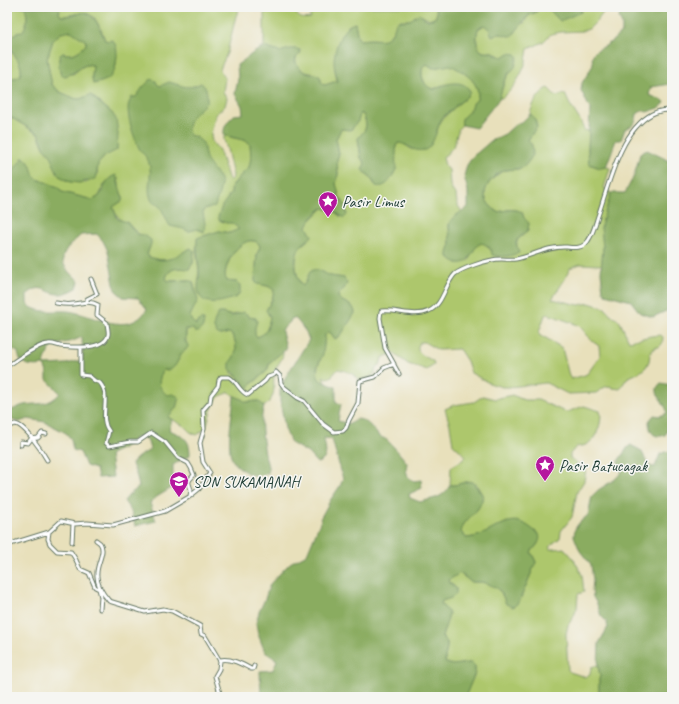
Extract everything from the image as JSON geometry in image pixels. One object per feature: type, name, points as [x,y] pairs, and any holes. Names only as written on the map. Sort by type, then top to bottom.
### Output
[{"type":"street","points":[[399,374],[385,348],[380,318],[381,311],[416,313],[431,311],[442,298],[455,274],[462,270],[494,260],[516,259],[552,249],[565,247],[576,248],[582,246],[589,240],[619,154],[633,131],[642,120],[656,112],[666,110],[672,111]]},
{"type":"street","points":[[87,302],[87,299],[97,294],[91,279]]},
{"type":"street","points":[[7,366],[42,345],[51,344],[81,348],[92,347],[104,341],[108,335],[107,323],[97,315],[99,309],[98,305],[87,302],[71,305],[56,303]]},
{"type":"street","points":[[81,348],[81,375],[89,376],[100,383],[103,388],[106,410],[104,422],[109,431],[106,443],[109,446],[138,442],[146,436],[153,434],[165,442],[178,458],[186,461],[192,468],[194,475],[190,478],[188,483],[191,490],[189,497]]},
{"type":"street","points":[[7,544],[49,532],[61,521],[73,524],[118,524],[165,511],[189,497],[199,489],[210,472],[203,462],[200,443],[204,429],[203,410],[210,403],[212,393],[219,385],[218,381],[220,378],[229,377],[237,383],[242,392],[248,395],[268,377],[274,375],[276,372],[280,376],[281,383],[284,387],[304,401],[310,410],[326,427],[332,431],[340,432],[346,428],[357,405],[360,380],[375,377],[384,368],[394,365]]},
{"type":"street","points":[[7,428],[12,424],[18,424],[21,426],[44,454],[47,460]]},
{"type":"street","points":[[21,444],[21,442],[28,443],[38,438],[42,434],[46,434]]},
{"type":"street","points":[[72,542],[73,524]]},
{"type":"street","points":[[49,532],[49,543],[57,550],[72,552],[79,569],[88,573],[94,585],[99,589],[101,597],[100,609]]},
{"type":"street","points":[[96,540],[100,542],[103,548],[97,569],[97,578],[109,601],[145,612],[163,609],[178,614],[200,626],[201,634],[205,636],[220,660],[220,668],[215,676],[221,697]]},
{"type":"street","points":[[220,660],[235,661],[252,669],[254,666]]},
{"type":"green space","points":[[7,7],[25,7],[27,14],[25,26],[22,32],[16,33],[11,51],[21,67],[21,75],[15,78],[7,77]]},
{"type":"green space","points":[[25,7],[62,7],[59,10],[61,16],[85,12],[93,17],[105,40],[112,40],[115,43],[117,57],[114,72],[108,79],[93,84],[93,65],[81,67],[67,76],[62,76],[61,74],[59,66],[60,55],[63,53],[76,53],[86,45],[86,41],[71,31],[61,33],[53,40],[47,59],[52,85],[60,92],[76,99],[90,95],[112,113],[116,119],[118,134],[117,150],[105,156],[98,164],[96,179],[79,183],[71,182],[59,176],[52,157],[44,148],[39,134],[7,115],[7,77],[15,78],[21,75],[20,64],[13,53],[11,38],[16,33],[22,32],[25,26],[27,14]]},
{"type":"green space","points":[[62,7],[240,7],[236,16],[227,53],[220,70],[225,78],[223,92],[227,98],[225,106],[217,113],[215,117],[211,134],[212,142],[219,150],[229,180],[232,179],[233,176],[224,140],[224,134],[244,140],[250,144],[251,161],[247,170],[235,181],[231,189],[231,193],[228,196],[229,222],[240,229],[230,233],[219,231],[198,238],[196,249],[199,271],[198,278],[237,296],[237,282],[227,281],[225,278],[227,267],[233,254],[243,243],[255,241],[258,243],[260,247],[257,254],[255,281],[274,290],[274,294],[268,307],[268,314],[270,317],[267,329],[261,336],[257,337],[255,335],[254,328],[257,321],[249,317],[247,314],[240,313],[229,315],[222,313],[220,335],[230,333],[233,336],[236,344],[236,352],[230,363],[232,373],[241,380],[243,387],[250,385],[258,379],[268,369],[270,362],[283,351],[283,354],[275,371],[274,388],[271,400],[264,407],[259,401],[245,402],[229,392],[217,398],[206,428],[197,435],[168,417],[176,408],[178,400],[167,395],[159,387],[159,379],[163,370],[173,368],[182,352],[186,350],[186,329],[200,329],[203,327],[199,323],[196,325],[191,320],[190,316],[197,300],[194,285],[186,280],[168,281],[166,278],[172,270],[178,268],[189,269],[193,263],[194,251],[191,248],[166,260],[149,257],[147,254],[150,247],[138,233],[118,217],[113,207],[122,201],[123,198],[118,178],[105,183],[99,196],[93,200],[62,192],[58,187],[37,179],[34,176],[28,161],[19,163],[14,172],[11,173],[7,171],[7,115],[38,134],[44,148],[53,157],[53,163],[65,180],[86,183],[97,176],[98,164],[105,156],[112,113],[91,95],[76,99],[60,92],[52,85],[47,59],[53,40],[61,33],[71,30],[86,41],[86,45],[73,54],[63,53],[59,58],[60,73],[73,74],[80,68],[93,65],[93,84],[101,82],[112,75],[116,66],[116,45],[105,40],[94,17],[85,13],[61,16],[59,10]]},
{"type":"green space","points":[[269,7],[293,7],[299,17],[304,19],[311,18],[305,7],[435,7],[437,13],[435,18],[432,19],[416,15],[411,20],[400,20],[389,38],[385,40],[360,40],[358,38],[355,23],[348,26],[340,39],[335,70],[337,81],[325,85],[322,84],[319,76],[299,69],[296,61],[297,49],[279,52],[264,47],[264,14],[265,10]]},
{"type":"green space","points":[[435,7],[538,8],[535,12],[528,16],[511,36],[496,34],[492,36],[489,29],[484,25],[478,29],[477,45],[480,50],[484,52],[494,52],[496,55],[503,57],[509,53],[516,54],[518,56],[515,67],[509,73],[504,82],[499,99],[476,128],[462,125],[463,118],[472,108],[472,105],[477,99],[477,88],[470,78],[460,70],[450,65],[433,68],[427,64],[424,67],[422,70],[423,79],[431,88],[435,89],[444,85],[459,83],[464,85],[470,92],[467,97],[442,118],[433,141],[428,148],[421,151],[398,143],[396,146],[397,168],[387,184],[384,186],[376,186],[371,177],[362,170],[365,163],[361,158],[358,138],[366,127],[363,114],[360,114],[358,121],[351,130],[341,129],[336,139],[339,153],[337,160],[338,174],[336,184],[339,196],[345,205],[347,215],[344,218],[335,212],[323,208],[314,216],[307,227],[312,236],[300,247],[298,251],[296,256],[296,268],[298,278],[303,286],[308,275],[313,270],[321,271],[331,276],[344,278],[347,283],[338,297],[353,307],[355,313],[341,335],[335,339],[331,333],[328,332],[325,335],[323,354],[317,367],[318,377],[321,381],[336,387],[336,402],[341,404],[338,421],[350,424],[356,419],[363,420],[380,437],[387,440],[393,446],[407,463],[406,470],[408,477],[414,481],[421,480],[422,488],[409,494],[410,498],[420,502],[433,499],[444,493],[450,485],[473,482],[483,496],[476,512],[465,522],[461,532],[466,538],[473,537],[481,535],[508,522],[514,521],[523,523],[539,534],[540,537],[538,544],[531,552],[536,562],[519,602],[513,607],[506,604],[501,592],[495,587],[482,582],[471,582],[460,573],[449,580],[450,583],[456,588],[456,594],[455,596],[442,601],[441,604],[449,613],[442,637],[447,642],[445,662],[451,665],[472,663],[475,666],[475,673],[465,697],[261,697],[260,671],[273,670],[277,660],[265,652],[258,634],[256,623],[259,612],[270,584],[290,563],[307,554],[321,520],[320,519],[343,479],[332,439],[324,438],[326,453],[324,459],[317,463],[308,453],[291,443],[285,429],[280,401],[280,390],[285,378],[309,340],[306,332],[297,320],[294,318],[291,319],[282,330],[286,349],[270,362],[266,372],[245,390],[241,380],[230,369],[230,362],[236,351],[236,344],[233,336],[230,333],[219,335],[214,330],[215,321],[219,313],[232,316],[244,312],[249,317],[256,318],[255,335],[257,337],[261,336],[267,329],[270,317],[266,310],[272,300],[274,290],[268,286],[257,284],[255,281],[257,254],[260,247],[259,244],[254,241],[248,241],[242,244],[228,262],[225,276],[227,281],[237,282],[240,285],[240,292],[237,297],[221,302],[209,302],[205,301],[198,292],[199,273],[197,238],[219,231],[230,233],[239,229],[232,223],[226,223],[219,220],[218,217],[222,206],[231,193],[232,186],[249,168],[251,157],[250,144],[247,141],[224,134],[225,126],[228,121],[234,115],[243,114],[242,106],[235,94],[238,79],[237,65],[264,47],[279,52],[297,49],[300,50],[301,53],[295,61],[301,70],[306,73],[316,74],[321,79],[322,84],[325,85],[337,81],[334,65],[335,51],[342,33],[350,25],[355,23],[358,38],[360,40],[383,39],[391,35],[396,22],[410,20],[419,14],[428,20],[435,18],[437,13]]},
{"type":"green space","points":[[538,7],[547,7],[563,20],[565,17],[581,12],[582,7],[607,7],[589,29],[551,34],[543,42],[528,49],[526,61],[519,78],[512,89],[499,99],[509,74],[515,67],[494,52],[485,52],[479,49],[477,42],[478,29],[484,25],[487,26],[495,35],[515,33],[518,27],[524,23],[528,16],[537,12]]},
{"type":"green space","points":[[547,7],[582,7],[581,12],[560,21]]},
{"type":"green space","points":[[625,7],[672,7],[672,81],[671,84],[651,87],[649,95],[664,101],[665,103],[659,108],[647,112],[643,110],[637,114],[631,127],[625,129],[621,140],[616,140],[606,167],[600,168],[589,164],[588,149],[590,109],[581,90],[582,83],[593,65],[593,54],[622,32],[622,24],[619,18],[621,11]]},
{"type":"green space","points":[[427,64],[433,68],[450,64],[465,73],[474,82],[478,93],[477,99],[471,110],[462,120],[462,125],[459,128],[453,147],[443,158],[445,165],[449,170],[450,185],[453,192],[456,194],[457,204],[462,212],[453,218],[449,224],[450,247],[448,253],[456,263],[469,260],[475,248],[482,243],[485,243],[492,252],[517,246],[517,241],[528,230],[529,223],[524,218],[522,212],[511,209],[498,212],[489,205],[485,197],[485,192],[489,183],[500,173],[507,170],[519,169],[528,140],[537,127],[533,116],[530,114],[534,103],[541,93],[548,88],[556,96],[565,94],[584,130],[589,131],[589,164],[600,168],[610,168],[604,188],[611,193],[601,226],[603,247],[602,265],[580,264],[570,268],[552,299],[579,305],[589,303],[605,308],[612,316],[619,320],[629,341],[651,336],[661,335],[663,337],[662,344],[659,347],[655,347],[650,354],[646,367],[640,372],[627,378],[620,389],[610,386],[605,387],[596,393],[568,394],[546,383],[502,387],[489,383],[471,373],[467,361],[459,349],[438,350],[424,342],[420,342],[418,346],[419,352],[433,361],[434,365],[427,370],[408,364],[393,353],[382,358],[380,365],[375,370],[375,373],[370,377],[359,380],[352,374],[338,369],[331,377],[326,378],[323,376],[325,383],[318,378],[317,371],[323,352],[325,335],[328,332],[331,333],[335,339],[341,335],[355,313],[353,307],[340,300],[338,297],[344,289],[344,278],[329,276],[320,270],[307,280],[304,287],[297,273],[296,256],[300,247],[312,236],[307,227],[308,223],[323,208],[335,212],[341,217],[345,205],[339,196],[336,184],[338,174],[337,160],[339,153],[336,139],[341,129],[351,130],[358,121],[360,114],[363,114],[366,127],[358,139],[361,158],[365,163],[365,173],[371,177],[374,184],[395,165],[396,146],[398,143],[402,143],[413,150],[437,132],[442,119],[465,99],[442,85],[434,88],[426,86],[422,76],[422,69]],"holes":[[[548,314],[578,325],[592,341],[599,346],[600,356],[588,373],[571,379],[562,348],[540,336],[539,332],[545,315]]]},
{"type":"green space","points":[[151,79],[156,81],[160,86],[169,82],[189,87],[201,83],[206,89],[207,102],[190,120],[188,129],[189,135],[196,137],[203,143],[206,159],[218,175],[221,183],[215,207],[204,209],[204,232],[197,229],[187,231],[170,226],[163,211],[152,201],[149,190],[149,163],[147,158],[140,150],[131,127],[128,113],[129,103],[132,97],[136,97]]},
{"type":"green space","points":[[530,114],[535,119],[537,127],[528,140],[532,145],[533,155],[523,167],[502,171],[494,177],[485,191],[486,200],[498,212],[516,210],[522,212],[524,218],[529,223],[528,230],[517,240],[516,243],[519,253],[506,256],[492,255],[490,248],[482,243],[476,247],[466,261],[456,263],[448,257],[450,246],[449,224],[455,216],[468,207],[468,191],[464,176],[467,165],[474,155],[492,140],[505,134]]},
{"type":"green space","points":[[647,150],[672,162],[672,180],[669,182],[668,188],[672,192],[672,310],[653,317],[640,313],[631,301],[605,294],[603,291],[601,272],[603,247],[601,226],[611,193],[625,193],[634,176],[640,154]]},
{"type":"green space","points":[[22,158],[25,158],[30,164],[34,176],[37,179],[58,187],[62,192],[93,200],[98,197],[109,179],[116,175],[123,198],[122,201],[113,207],[117,218],[127,222],[137,234],[144,235],[151,240],[147,254],[149,257],[166,260],[191,248],[194,251],[193,263],[189,269],[178,268],[172,270],[166,278],[168,281],[187,280],[193,282],[198,300],[190,316],[191,320],[196,325],[200,320],[204,320],[203,327],[198,332],[195,332],[193,329],[186,329],[185,342],[188,344],[188,347],[170,370],[163,370],[159,384],[161,389],[167,395],[173,394],[179,397],[176,408],[168,417],[172,420],[169,430],[185,438],[189,445],[190,455],[173,465],[173,478],[175,486],[155,498],[150,503],[156,521],[135,526],[131,511],[124,501],[139,487],[132,464],[136,458],[150,449],[147,439],[141,436],[134,439],[125,447],[110,454],[113,477],[98,478],[96,469],[86,466],[80,452],[73,450],[71,439],[66,433],[45,422],[28,419],[19,422],[12,420],[7,412],[24,405],[48,402],[60,393],[47,380],[47,372],[44,365],[35,366],[24,363],[19,357],[18,352],[11,349],[7,351],[7,171],[11,173]],"holes":[[[97,234],[103,241],[108,251],[115,290],[123,297],[138,298],[147,309],[140,318],[121,324],[99,320],[68,311],[43,311],[29,306],[27,303],[27,295],[36,289],[43,289],[59,294],[66,293],[77,288],[79,281],[64,265],[64,255],[69,247],[81,235]],[[82,337],[83,360],[66,364],[44,365],[46,356],[53,347]]]},
{"type":"green space","points":[[661,383],[672,385],[672,425],[670,425],[665,435],[658,436],[653,434],[651,431],[649,421],[654,415],[660,416],[667,413],[657,390]]},
{"type":"green space","points":[[512,395],[524,400],[538,400],[567,412],[584,406],[600,411],[601,419],[595,437],[587,444],[576,447],[570,454],[570,458],[586,470],[584,481],[577,492],[572,517],[561,531],[560,538],[551,545],[550,549],[564,548],[573,558],[582,575],[584,592],[578,594],[577,608],[568,625],[566,634],[568,670],[585,677],[590,674],[591,667],[598,665],[600,676],[599,697],[465,697],[475,673],[475,666],[469,663],[452,665],[445,662],[447,642],[442,637],[445,627],[441,604],[442,601],[453,597],[456,588],[450,583],[449,580],[459,573],[471,582],[482,582],[495,587],[501,592],[505,601],[519,602],[536,562],[531,552],[538,544],[533,530],[527,526],[507,522],[480,536],[466,538],[461,532],[462,525],[478,509],[483,496],[476,484],[470,481],[450,485],[451,467],[464,459],[466,456],[453,444],[450,425],[445,409],[454,405],[474,402],[483,396],[495,399]]},
{"type":"green space","points":[[234,396],[246,402],[259,401],[264,407],[262,430],[268,473],[256,475],[247,473],[233,461],[230,448],[230,430]]},
{"type":"green space","points":[[631,445],[642,452],[649,465],[655,467],[660,454],[672,450],[672,697],[599,697],[599,643],[608,627],[606,621],[601,616],[593,597],[591,565],[580,551],[574,536],[575,529],[579,523],[588,515],[592,496],[598,490],[614,480],[622,472],[618,461]]},
{"type":"place","name":"Pasir Limus","points":[[328,218]]},
{"type":"place","name":"Pasir Batucagak","points":[[545,482]]},
{"type":"place","name":"SDN SUKAMANAH","points":[[179,498]]}]
